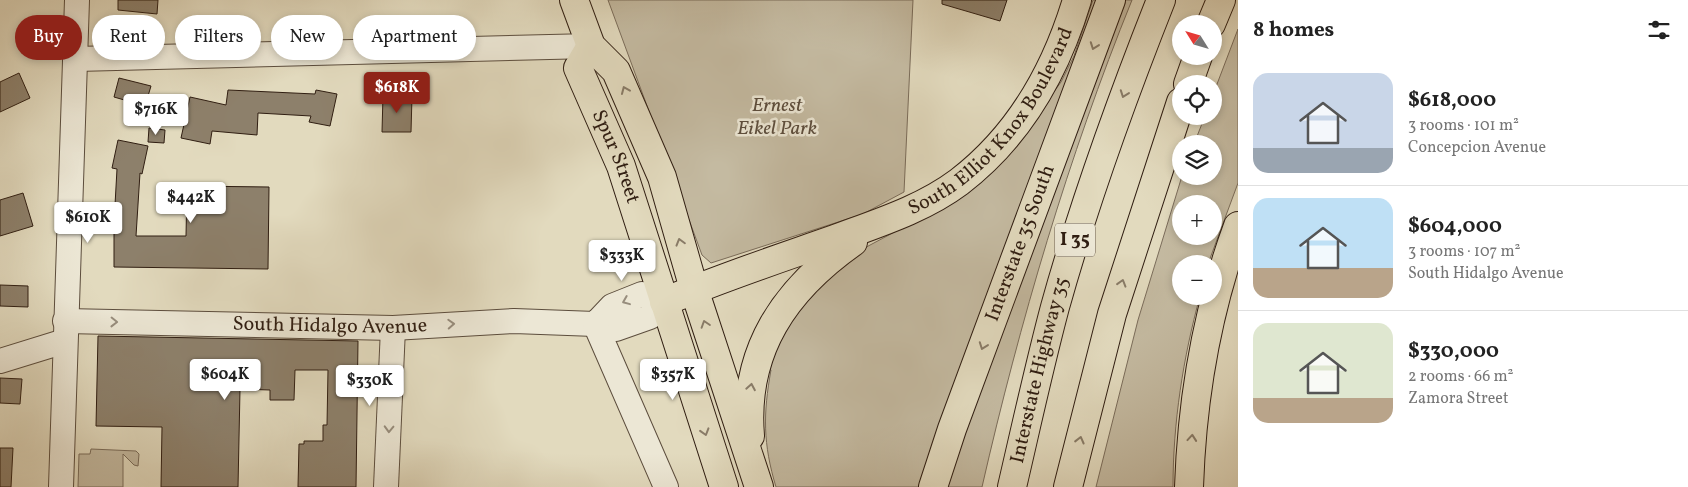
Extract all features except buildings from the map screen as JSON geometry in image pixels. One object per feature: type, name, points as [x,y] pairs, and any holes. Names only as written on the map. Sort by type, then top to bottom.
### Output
[{"type":"main road","name":"Spur Street","points":[[574,0],[590,46],[616,71],[658,168],[694,289],[759,487]]},
{"type":"main road","name":"South Elliot Knox Boulevard","points":[[881,222],[941,194],[960,181],[993,151],[1025,112],[1043,84],[1057,59],[1078,0]]},
{"type":"main road","name":"Interstate 35 South","points":[[933,487],[952,429],[1111,0]]},
{"type":"main road","name":"Interstate Highway 35","points":[[1012,487],[1039,369],[1073,247],[1124,93],[1161,0]]},
{"type":"main road","points":[[1215,15],[1221,0]]},
{"type":"main road","name":"Spur Street","points":[[590,46],[578,68],[621,166],[664,302]]},
{"type":"main road","points":[[1068,487],[1112,314],[1174,125]]},
{"type":"main road","name":"South Hidalgo Avenue","points":[[664,302],[694,289],[881,222]]},
{"type":"main road","points":[[759,487],[748,411],[754,374],[777,316],[808,278],[826,261],[881,222]]},
{"type":"main road","points":[[1189,487],[1195,406],[1204,346],[1220,280],[1238,226]]},
{"type":"main road","points":[[664,302],[724,487]]},
{"type":"street","points":[[77,0],[77,15]]},
{"type":"street","points":[[82,59],[590,46]]},
{"type":"street","points":[[60,487],[76,60]]},
{"type":"street","name":"South Hidalgo Avenue","points":[[0,361],[65,331],[393,328],[514,321],[595,324],[616,329],[650,317],[664,302]]},
{"type":"street","points":[[595,324],[666,487]]},
{"type":"street","points":[[386,487],[393,328]]},
{"type":"green space","name":"Ernest Eikel Park","points":[[608,0],[913,0],[904,192],[863,214],[711,263],[702,255]]},
{"type":"green space","points":[[1093,0],[1098,0],[919,487],[776,487],[767,443],[766,415],[771,370],[766,368],[784,325],[842,260],[932,212],[1016,144],[1061,82],[1074,56]]},
{"type":"green space","points":[[1121,0],[1132,0],[1087,119],[1047,241],[1012,363],[982,487],[947,487],[955,453]]},
{"type":"green space","points":[[1238,29],[1238,183],[1222,226],[1222,195],[1176,195],[1179,185],[1222,185],[1222,135],[1198,135],[1201,125],[1222,125],[1222,75],[1220,75]]},
{"type":"green space","points":[[1172,209],[1172,245],[1215,245],[1211,255],[1172,255],[1172,305],[1198,305],[1180,391],[1173,463],[1173,487],[1096,487],[1138,320]]},
{"type":"green space","points":[[91,449],[136,451],[139,454],[138,466],[134,465],[123,454],[123,487],[78,487],[79,454],[90,454]]}]
